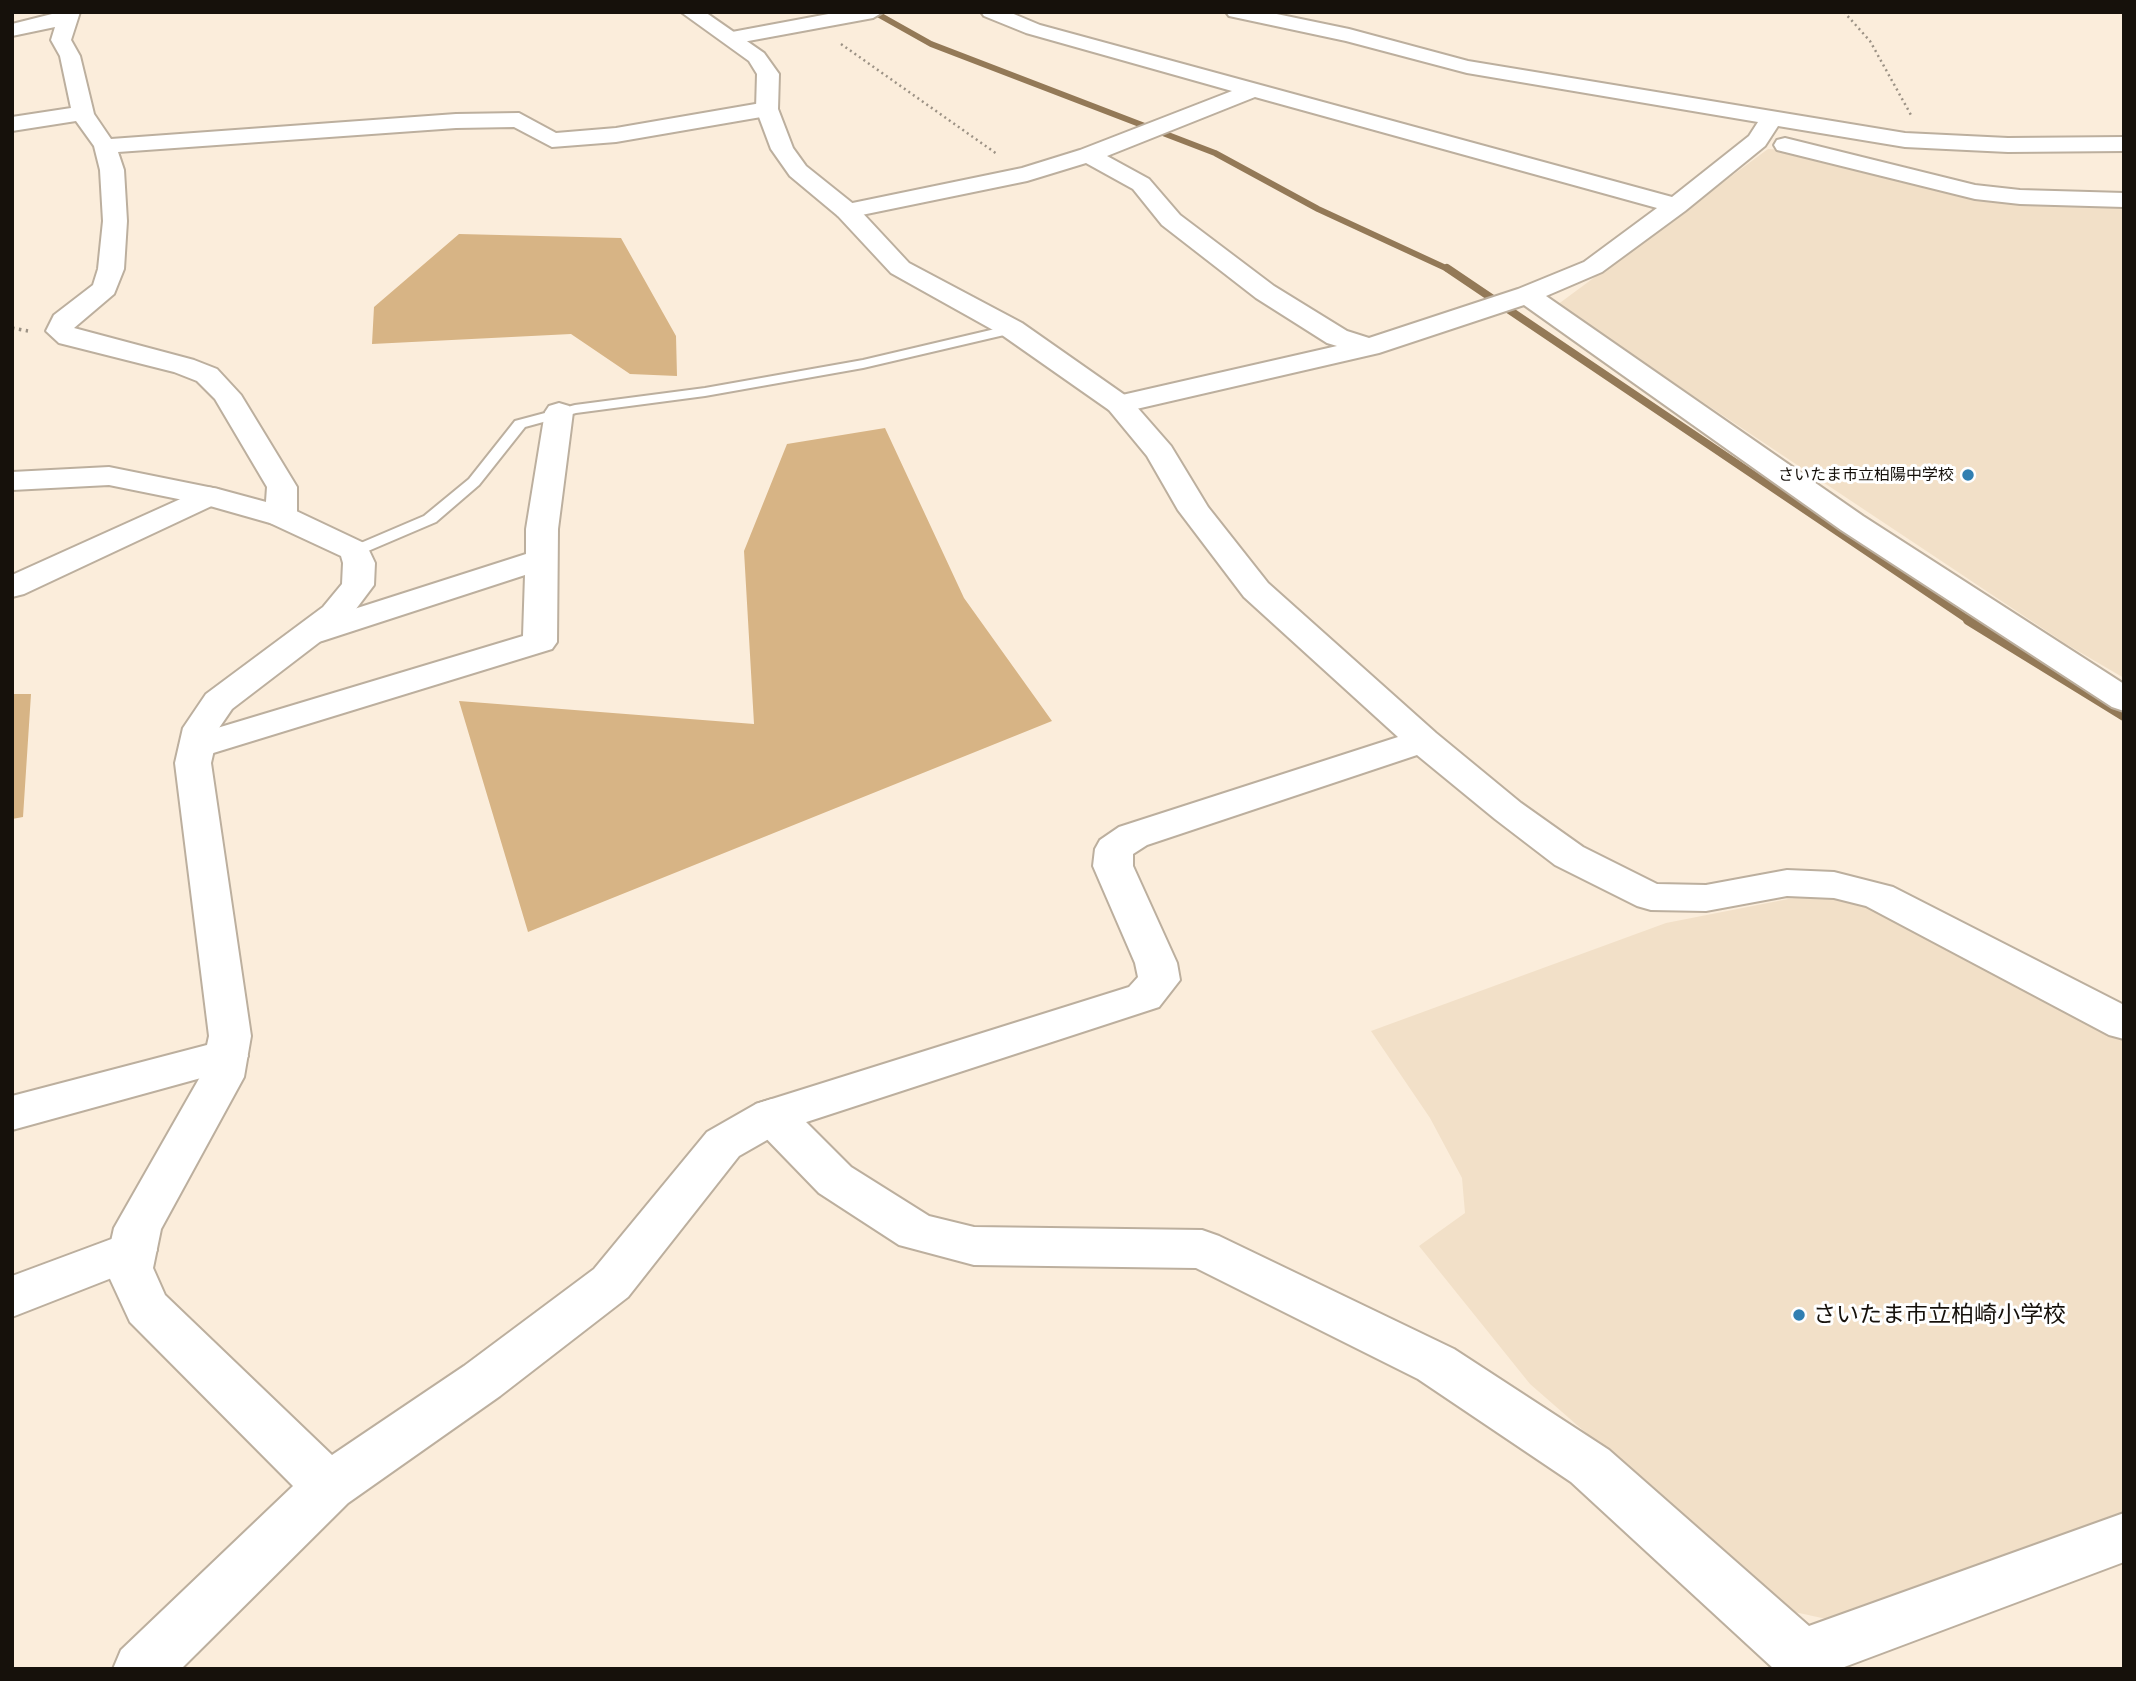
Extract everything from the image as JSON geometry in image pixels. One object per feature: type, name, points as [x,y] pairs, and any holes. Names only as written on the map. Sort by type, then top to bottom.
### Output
[{"type":"street","points":[[691,12],[732,37],[757,57],[768,74],[767,109],[782,149],[799,172],[847,211],[900,268],[1012,329],[1119,404],[1160,452],[1194,510],[1256,590],[1423,741],[1508,811],[1569,856],[1651,897],[1706,898],[1787,883],[1834,885],[1879,896],[2124,1024]]},
{"type":"street","points":[[732,37],[873,12]]},
{"type":"street","points":[[991,12],[1033,29],[1676,206]]},
{"type":"street","points":[[1236,12],[1349,35],[1467,67],[1905,140],[2008,145],[2124,144]]},
{"type":"street","points":[[12,30],[69,15]]},
{"type":"street","points":[[69,15],[61,40],[70,56],[83,113],[105,146],[112,170],[115,221],[111,269],[105,288],[93,301],[64,321],[60,331],[69,337],[184,366],[207,376],[227,395],[282,488],[281,516]]},
{"type":"street","points":[[847,211],[1027,174],[1088,155],[1253,90]]},
{"type":"street","points":[[105,146],[456,121],[519,120],[552,140],[616,135],[767,109]]},
{"type":"street","points":[[12,124],[83,113]]},
{"type":"street","points":[[1119,404],[1369,347],[1527,295],[1593,267],[1676,206],[1757,141],[1772,118]]},
{"type":"street","points":[[1757,141],[1812,150],[1975,192],[2020,197],[2124,200]]},
{"type":"street","points":[[1088,155],[1141,184],[1171,220],[1265,292],[1337,337],[1369,347]]},
{"type":"street","points":[[1527,295],[1852,523],[2124,700]]},
{"type":"street","points":[[197,746],[540,642],[542,529],[559,412]]},
{"type":"street","points":[[12,481],[108,476],[207,496],[281,516],[355,551],[359,563],[359,585],[335,614],[219,702],[201,728],[193,763],[230,1036],[222,1077],[138,1228],[129,1268],[147,1308],[329,1486]]},
{"type":"street","points":[[12,587],[207,496]]},
{"type":"street","points":[[310,634],[542,559]]},
{"type":"street","points":[[141,1669],[329,1486],[482,1381],[611,1283],[723,1144],[772,1116],[1144,997],[1159,980],[1156,963],[1113,866],[1114,849],[1133,836],[1423,741]]},
{"type":"street","points":[[12,1113],[226,1056]]},
{"type":"street","points":[[772,1116],[835,1180],[916,1232],[974,1246],[1202,1249],[1436,1364],[1590,1466],[1801,1656],[2124,1537]]},
{"type":"street","points":[[12,1297],[133,1250]]},
{"type":"lane","points":[[355,551],[430,519],[474,482],[520,424],[559,412],[705,392],[863,364],[1012,329]]},
{"type":"path","points":[[1844,12],[1870,41],[1925,140]]},
{"type":"path","points":[[813,23],[873,69],[1027,174]]},
{"type":"shaded area","name":"さいたま市立柏陽中学校","points":[[1768,149],[1789,150],[1881,175],[2124,204],[2124,678],[2066,644],[1557,305]]},
{"type":"shaded area","points":[[459,234],[621,238],[676,336],[677,376],[630,374],[571,334],[372,344],[374,307]]},
{"type":"shaded area","points":[[885,428],[964,598],[1052,721],[528,932],[459,701],[754,724],[744,551],[787,444]]},
{"type":"shaded area","points":[[12,694],[31,694],[23,817],[12,819]]},
{"type":"shaded area","name":"さいたま市立柏崎小学校","points":[[1824,892],[1898,916],[2124,1036],[2124,1514],[1831,1620],[1790,1611],[1530,1384],[1419,1246],[1465,1213],[1462,1178],[1430,1118],[1371,1031],[1666,923]]},
{"type":"waterway","points":[[874,12],[931,44],[1215,153],[1318,209],[1450,270]]},
{"type":"waterway","points":[[1450,270],[1970,621]]},
{"type":"waterway","points":[[1968,620],[2124,716]]},
{"type":"place","name":"さいたま市立柏陽中学校","points":[[1968,475]]},
{"type":"place","name":"さいたま市立柏崎小学校","points":[[1799,1315]]}]
